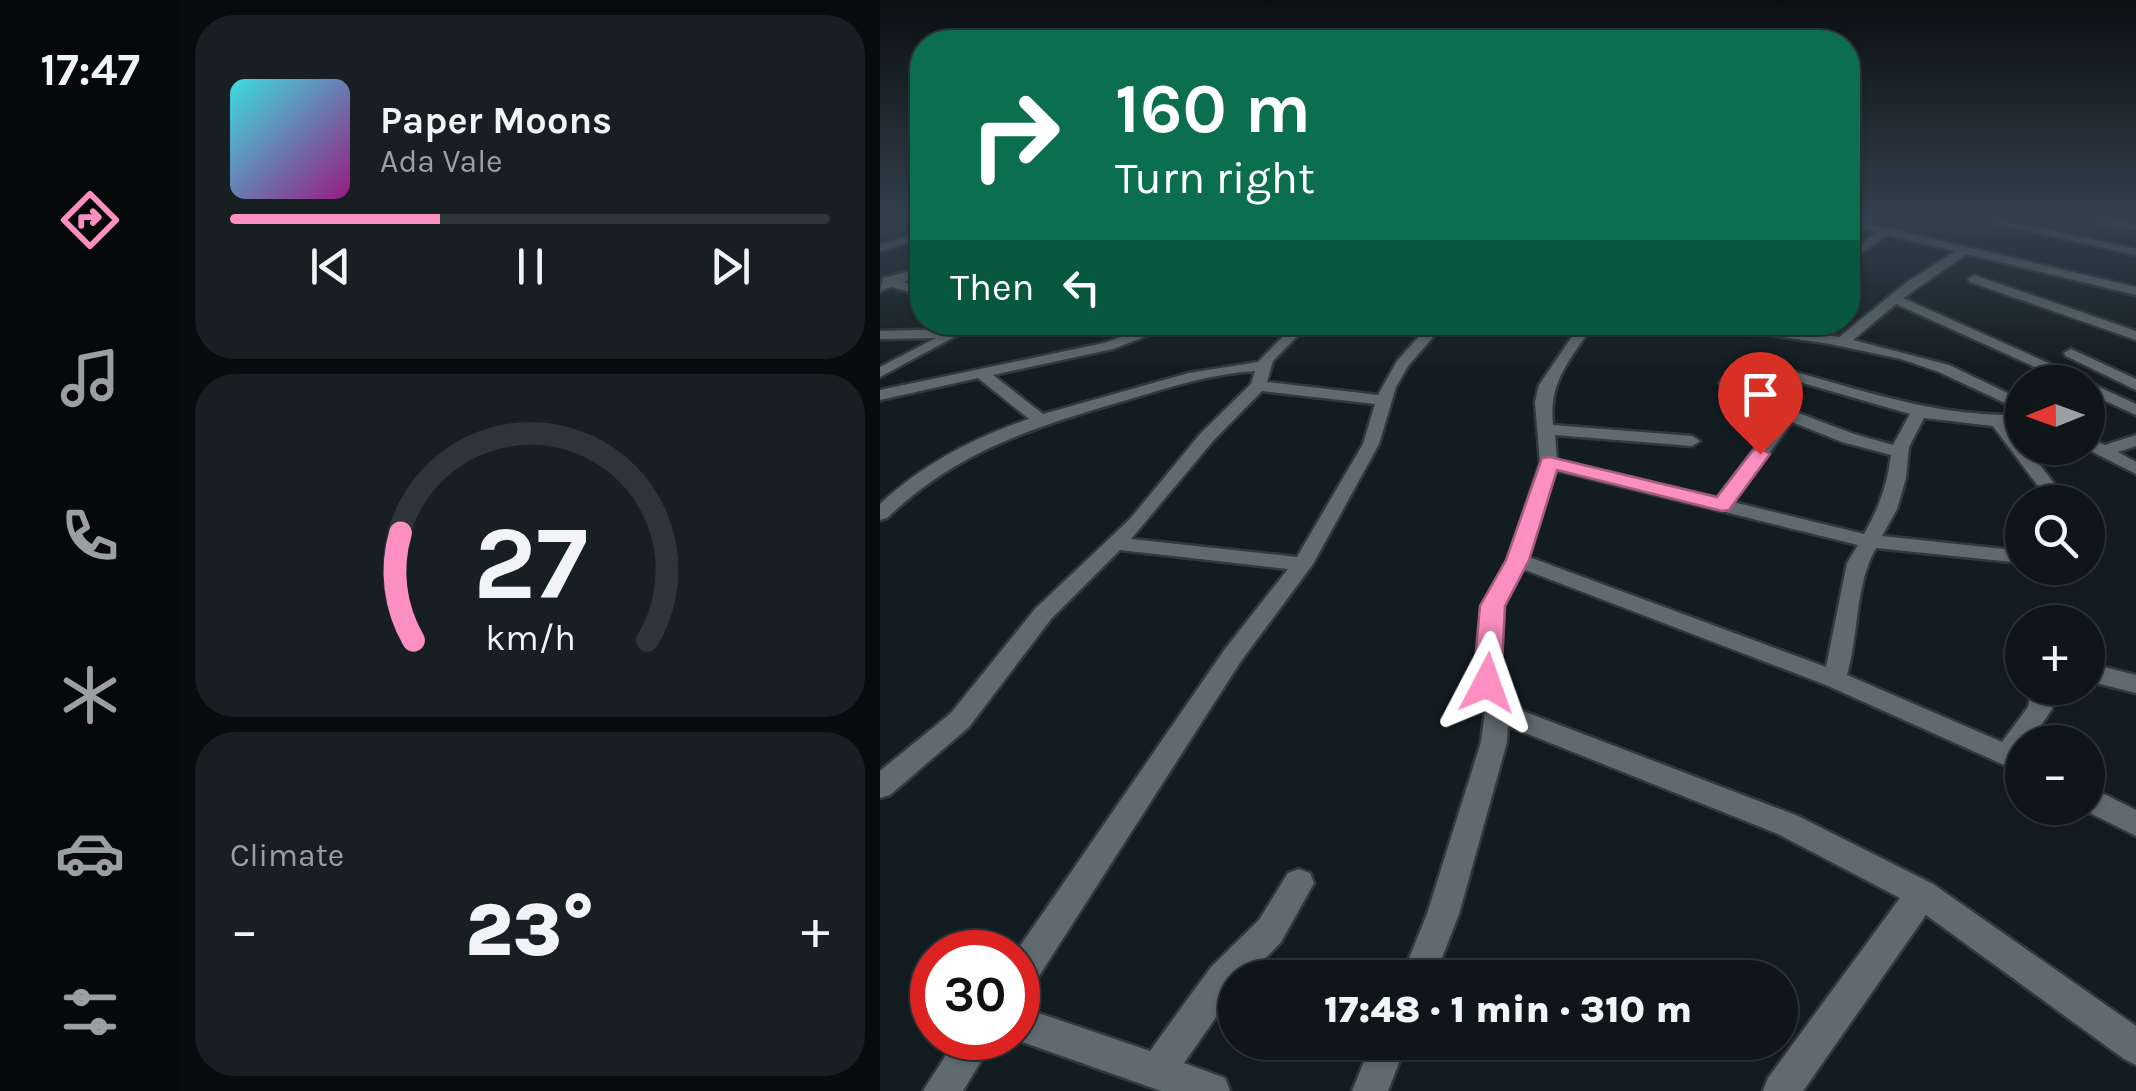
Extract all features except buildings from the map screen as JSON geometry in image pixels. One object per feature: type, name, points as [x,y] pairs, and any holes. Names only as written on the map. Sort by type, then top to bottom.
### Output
[{"type":"street","points":[[1860,327],[1941,267]]},
{"type":"street","points":[[2042,267],[2136,288]]},
{"type":"street","points":[[2050,267],[2136,288]]},
{"type":"street","points":[[884,283],[910,275]]},
{"type":"street","points":[[1974,279],[2136,336]]},
{"type":"street","points":[[884,283],[910,289]]},
{"type":"street","points":[[1894,298],[2042,365]]},
{"type":"street","points":[[880,335],[910,334]]},
{"type":"street","points":[[880,374],[952,335]]},
{"type":"street","points":[[880,395],[1118,344],[1142,335]]},
{"type":"street","points":[[880,787],[946,734],[1043,614],[1117,544],[1294,335]]},
{"type":"street","points":[[1040,945],[1233,654],[1303,564],[1372,444],[1384,400],[1402,364],[1428,335]]},
{"type":"street","points":[[1424,960],[1443,914],[1494,742],[1497,710],[1487,683],[1493,606],[1518,560],[1550,462],[1543,402],[1547,385],[1580,335]]},
{"type":"street","points":[[1809,335],[1924,359],[2005,396]]},
{"type":"street","points":[[1842,342],[1850,335]]},
{"type":"street","points":[[2071,353],[2136,385]]},
{"type":"street","points":[[1900,452],[1848,438],[1738,395],[1727,383],[1741,366],[1758,366],[1866,400],[2005,421]]},
{"type":"street","points":[[980,373],[1040,420]]},
{"type":"street","points":[[880,514],[914,482],[946,460],[1040,420],[1186,378],[1260,376],[1384,400]]},
{"type":"street","points":[[2105,395],[2136,410]]},
{"type":"street","points":[[1834,679],[1844,649],[1857,563],[1888,509],[1900,452],[1920,410]]},
{"type":"street","points":[[1722,505],[1788,414]]},
{"type":"street","points":[[1998,421],[2046,485]]},
{"type":"street","points":[[1546,429],[1692,441]]},
{"type":"street","points":[[2105,445],[2136,440]]},
{"type":"street","points":[[2105,452],[2136,469]]},
{"type":"street","points":[[1550,462],[1868,541],[2005,555]]},
{"type":"street","points":[[1117,544],[1303,564]]},
{"type":"street","points":[[1518,560],[1834,679],[2005,754]]},
{"type":"street","points":[[2105,676],[2136,684]]},
{"type":"street","points":[[1497,710],[1788,825],[1922,894],[2136,1047]]},
{"type":"street","points":[[2105,807],[2136,824]]},
{"type":"street","points":[[1157,1072],[1224,979],[1270,931],[1299,883]]},
{"type":"street","points":[[1781,1091],[1922,894]]},
{"type":"street","points":[[1040,1031],[1212,1091]]},
{"type":"street","points":[[941,1091],[963,1060]]},
{"type":"street","points":[[1370,1091],[1383,1060]]},
{"type":"route","points":[[1487,683],[1493,606],[1518,560],[1550,462],[1722,505],[1760,454]]}]
